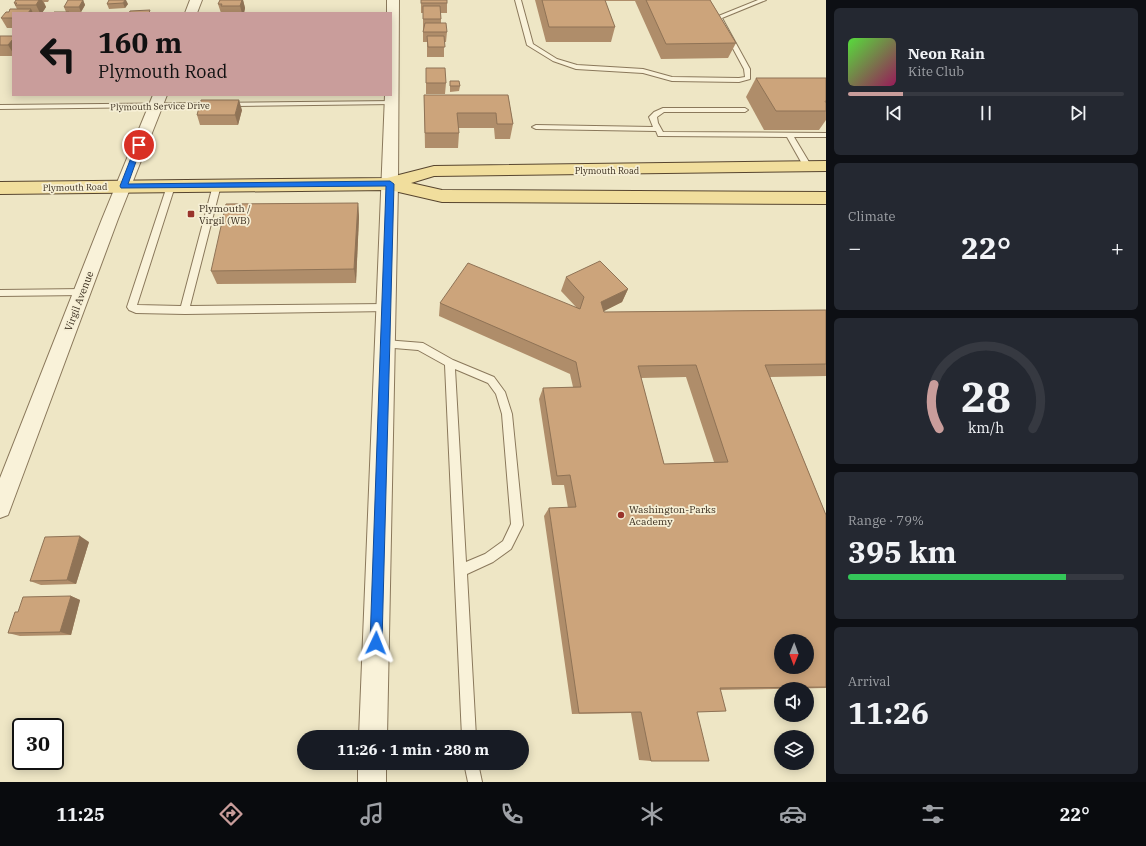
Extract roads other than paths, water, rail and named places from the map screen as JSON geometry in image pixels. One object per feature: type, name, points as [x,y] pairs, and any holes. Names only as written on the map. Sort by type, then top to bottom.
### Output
[{"type":"main road","name":"Plymouth Road","points":[[390,184],[434,171],[826,166]]},
{"type":"main road","name":"Plymouth Road","points":[[0,188],[390,184],[442,196],[826,198]]},
{"type":"street","points":[[191,12],[196,0]]},
{"type":"street","points":[[373,730],[390,184],[393,0]]},
{"type":"street","name":"Virgil Avenue","points":[[0,508],[123,186],[158,100]]},
{"type":"street","points":[[372,770],[372,782]]},
{"type":"lane","points":[[518,0],[530,45],[555,60],[576,67],[643,71],[672,79],[739,80],[748,78],[747,69],[719,17],[763,0]]},
{"type":"lane","name":"Plymouth Service Drive","points":[[0,107],[158,100],[392,103]]},
{"type":"lane","points":[[745,110],[662,110],[656,113],[653,117],[657,129],[662,134],[826,135]]},
{"type":"lane","points":[[536,128],[657,129]]},
{"type":"lane","points":[[789,135],[808,167]]},
{"type":"lane","points":[[185,310],[217,185]]},
{"type":"lane","points":[[171,186],[132,307],[136,310],[386,308]]},
{"type":"lane","points":[[0,293],[83,292]]},
{"type":"lane","points":[[385,344],[420,346],[450,363],[491,380],[500,392],[508,414],[517,525],[507,544],[489,558],[461,570]]},
{"type":"lane","points":[[450,363],[469,730]]},
{"type":"lane","points":[[473,770],[476,782]]},
{"type":"place","name":"Plymouth / Virgil (WB)","points":[[191,214]]},
{"type":"place","name":"Washington-Parks Academy","points":[[621,515]]}]
